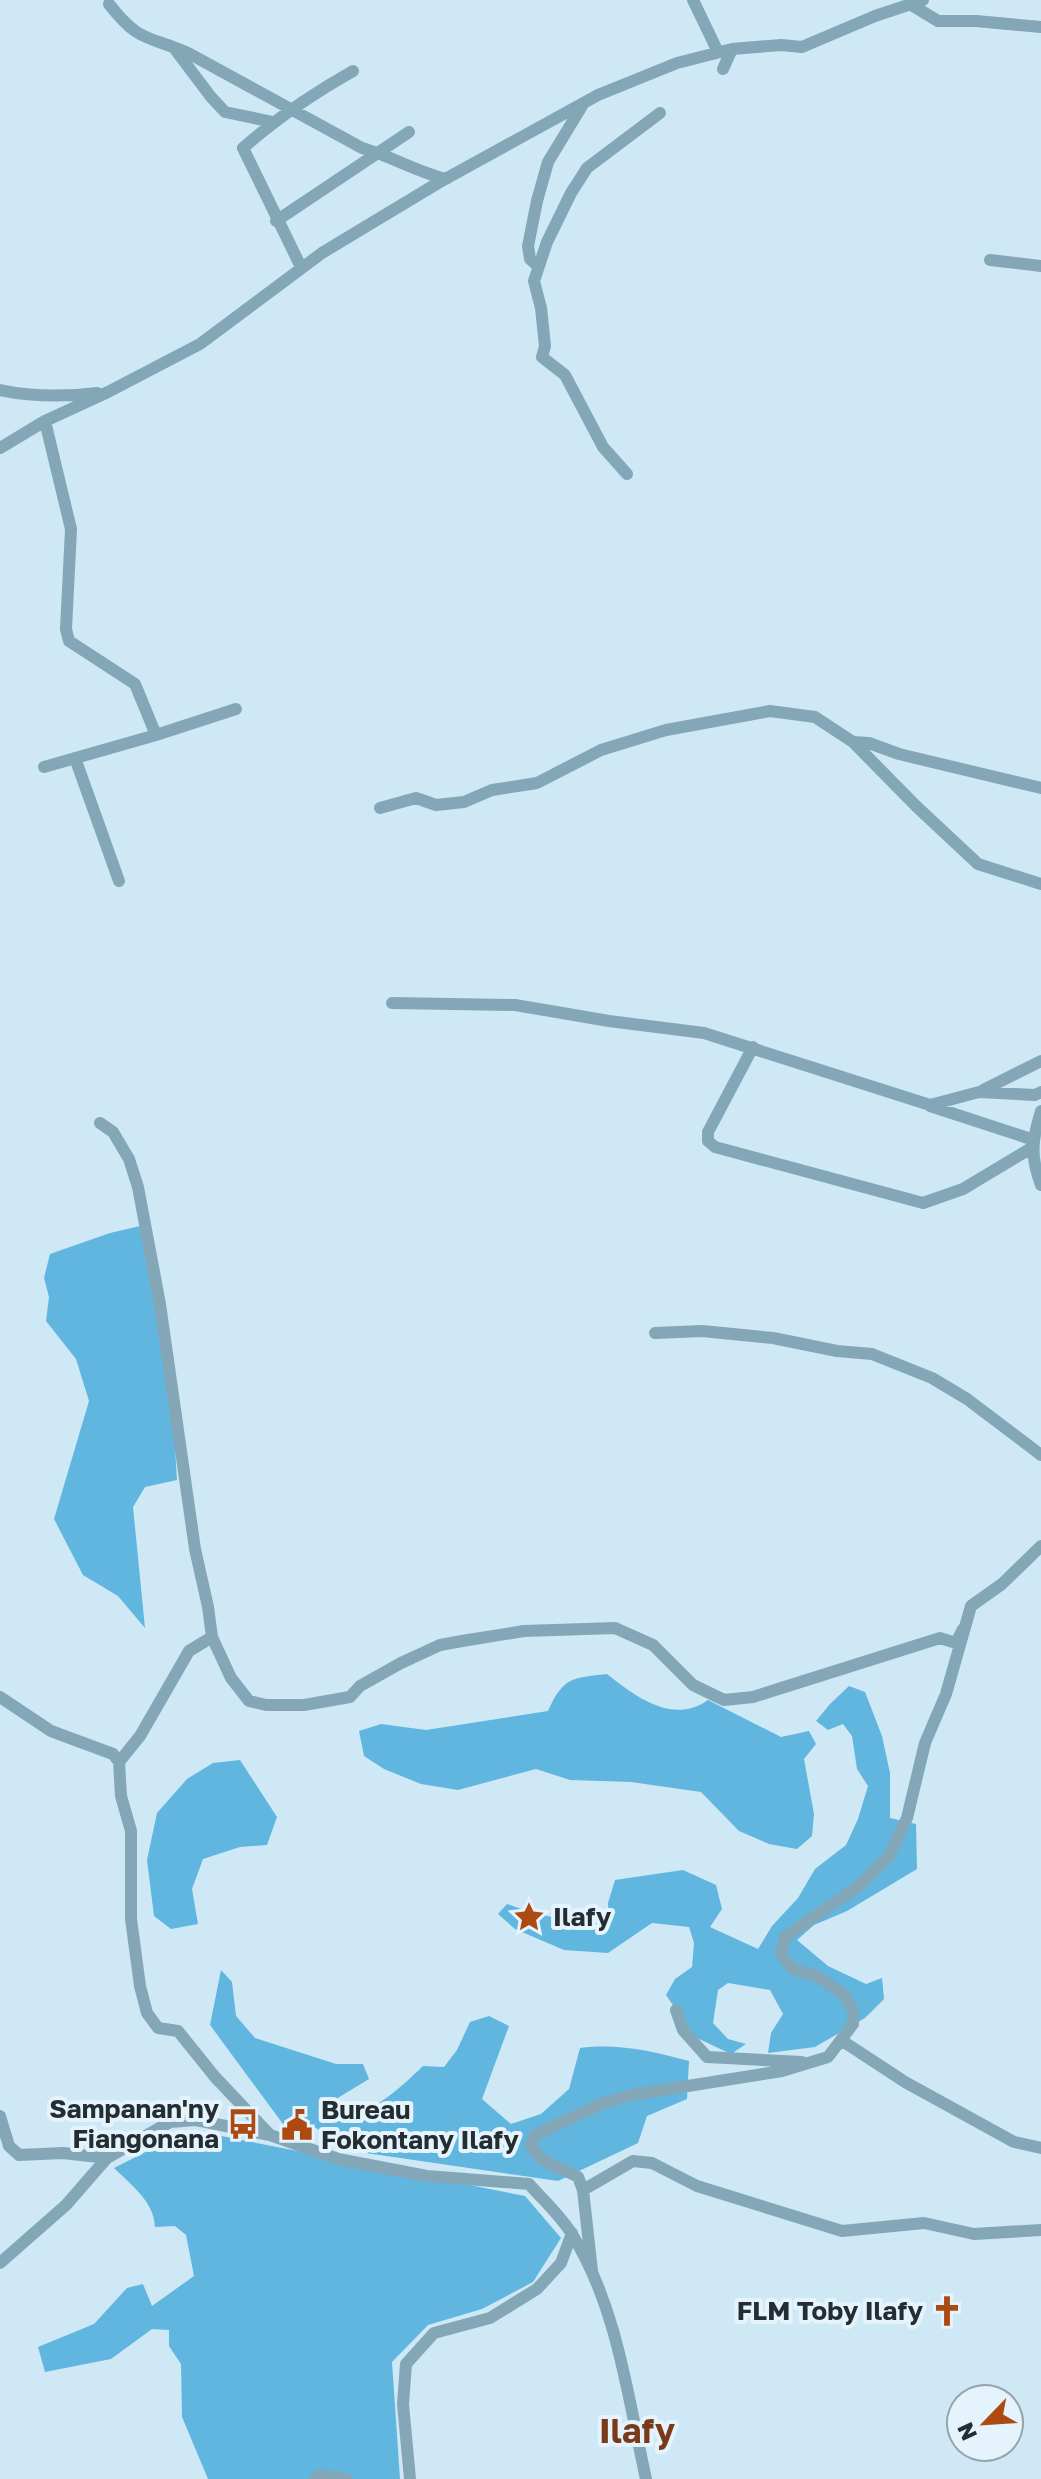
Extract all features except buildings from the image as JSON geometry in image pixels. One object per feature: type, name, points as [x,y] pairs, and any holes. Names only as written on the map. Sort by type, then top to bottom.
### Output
[{"type":"street","points":[[693,0],[718,52]]},
{"type":"street","points":[[0,448],[45,421],[200,344],[301,267],[446,179],[584,103],[651,72],[732,49],[781,45],[802,47],[893,5],[923,0]]},
{"type":"street","points":[[109,4],[126,26],[144,39],[173,46],[362,148],[446,179]]},
{"type":"street","points":[[910,4],[938,21],[1041,27]]},
{"type":"street","points":[[173,46],[225,112],[273,122]]},
{"type":"street","points":[[723,69],[732,49]]},
{"type":"street","points":[[301,267],[243,148],[273,122],[353,71]]},
{"type":"street","points":[[538,266],[530,259],[528,246],[548,162],[584,103]]},
{"type":"street","points":[[627,474],[598,438],[565,375],[542,357],[545,346],[541,308],[534,281],[571,193],[587,168],[660,113]]},
{"type":"street","points":[[276,221],[409,132]]},
{"type":"street","points":[[990,260],[1041,266]]},
{"type":"street","points":[[0,390],[21,395],[66,397],[108,392]]},
{"type":"street","points":[[45,421],[71,529],[66,629],[69,641],[135,684],[156,735]]},
{"type":"street","points":[[44,767],[236,709]]},
{"type":"street","points":[[380,808],[416,798],[436,805],[464,802],[492,790],[537,783],[601,750],[653,734],[770,711],[815,717],[853,742],[978,864],[1041,884]]},
{"type":"street","points":[[853,742],[869,743],[909,757],[1041,788]]},
{"type":"street","points":[[75,758],[119,881]]},
{"type":"street","points":[[392,1003],[515,1005],[704,1033],[930,1105],[1034,1143]]},
{"type":"street","points":[[753,1047],[708,1132],[708,1141],[715,1147],[923,1203],[963,1189],[1034,1143]]},
{"type":"street","points":[[930,1105],[979,1092],[1041,1061]]},
{"type":"street","points":[[979,1092],[1035,1095],[1041,1092]]},
{"type":"street","points":[[1041,1111],[1033,1163],[1041,1185]]},
{"type":"street","points":[[100,1123],[113,1132],[129,1159],[143,1212],[175,1393],[195,1549],[212,1637],[231,1678],[249,1701],[266,1705],[304,1705],[350,1697],[360,1686],[440,1645],[524,1631],[615,1628],[653,1645],[693,1685],[724,1700],[753,1697],[940,1638],[956,1643],[963,1629]]},
{"type":"street","points":[[655,1333],[702,1331],[773,1338],[837,1351],[872,1354],[932,1378],[967,1399],[1041,1455]]},
{"type":"street","points":[[592,2271],[583,2190],[578,2177],[549,2165],[535,2155],[531,2145],[535,2135],[599,2105],[631,2095],[782,2071],[828,2057],[853,2024],[853,2009],[844,1995],[817,1976],[793,1969],[781,1954],[785,1937],[859,1886],[889,1856],[907,1818],[925,1743],[946,1694],[971,1606],[1002,1584],[1041,1546]]},
{"type":"street","points":[[119,1762],[140,1736],[189,1651],[212,1637]]},
{"type":"street","points":[[0,1697],[51,1731],[113,1754],[119,1762],[121,1796],[131,1831],[131,1919],[147,2013],[158,2028],[178,2031],[215,2077],[270,2135]]},
{"type":"street","points":[[676,2010],[683,2030],[707,2057],[814,2062]]},
{"type":"street","points":[[841,2040],[905,2082],[1014,2142],[1041,2148]]},
{"type":"street","points":[[0,2116],[9,2146],[19,2155],[63,2153],[107,2158]]},
{"type":"street","points":[[0,2263],[66,2205],[107,2158],[170,2122],[196,2120],[270,2135],[338,2159],[427,2176],[529,2184],[572,2233],[592,2271],[614,2335],[646,2479]]},
{"type":"street","points":[[583,2190],[633,2161],[652,2163],[697,2186],[842,2231],[924,2223],[974,2234],[1041,2230]]},
{"type":"street","points":[[410,2479],[403,2404],[406,2364],[434,2333],[490,2318],[537,2289],[561,2263],[572,2233]]},
{"type":"street","points":[[315,2479],[320,2475],[346,2479]]},
{"type":"shaded area","points":[[140,1226],[172,1399],[177,1480],[145,1487],[133,1507],[145,1628],[118,1596],[83,1575],[54,1519],[89,1401],[76,1359],[46,1321],[49,1297],[44,1278],[50,1254]]},
{"type":"shaded area","points":[[607,1674],[642,1699],[668,1709],[682,1710],[708,1700],[781,1737],[809,1731],[816,1744],[804,1759],[814,1814],[812,1836],[797,1849],[769,1844],[739,1831],[701,1792],[631,1782],[570,1780],[536,1769],[458,1790],[421,1784],[384,1769],[364,1756],[359,1731],[381,1724],[426,1730],[548,1711],[559,1691],[570,1681]]},
{"type":"shaded area","points":[[849,1686],[865,1692],[882,1736],[890,1773],[890,1818],[916,1824],[917,1869],[847,1911],[814,1925],[797,1940],[828,1966],[866,1984],[882,1978],[884,1999],[865,2018],[815,2047],[768,2053],[771,2033],[783,2014],[770,1990],[728,1983],[718,1990],[713,2023],[728,2039],[746,2044],[731,2054],[695,2037],[666,1995],[675,1979],[692,1967],[694,1943],[689,1927],[652,1923],[608,1953],[564,1950],[515,1929],[498,1914],[507,1904],[557,1918],[609,1922],[608,1903],[615,1880],[683,1870],[716,1885],[722,1909],[710,1927],[758,1949],[772,1926],[798,1898],[815,1869],[846,1845],[858,1819],[868,1786],[857,1769],[852,1736],[843,1724],[828,1730],[816,1721]]},
{"type":"shaded area","points":[[240,1760],[277,1817],[267,1845],[240,1847],[203,1859],[192,1889],[198,1924],[171,1929],[154,1916],[147,1860],[157,1813],[187,1779],[213,1763]]},
{"type":"shaded area","points":[[221,1970],[232,1982],[236,2016],[255,2038],[336,2064],[363,2064],[369,2079],[318,2110],[327,2119],[341,2119],[380,2103],[423,2066],[444,2067],[457,2050],[470,2022],[489,2016],[509,2026],[482,2099],[511,2124],[541,2114],[569,2089],[580,2048],[635,2049],[689,2061],[687,2099],[647,2116],[638,2143],[558,2181],[352,2151],[294,2114],[283,2124],[210,2025]]},
{"type":"shaded area","points":[[201,2132],[525,2196],[561,2238],[533,2282],[482,2309],[428,2325],[392,2362],[400,2479],[208,2479],[182,2417],[181,2364],[169,2346],[169,2330],[152,2329],[111,2359],[45,2372],[38,2347],[94,2324],[127,2288],[143,2284],[152,2306],[194,2276],[186,2235],[175,2226],[155,2227],[146,2201],[114,2168],[177,2136]]},
{"type":"place","name":"Ilafy","points":[[529,1917]]},
{"type":"place","name":"Sampanan'ny Fiangonana","points":[[243,2124]]},
{"type":"place","name":"Bureau Fokontany Ilafy","points":[[297,2125]]},
{"type":"place","name":"FLM Toby Ilafy","points":[[947,2311]]},
{"type":"district","name":"Ilafy","points":[[637,2431]]}]
